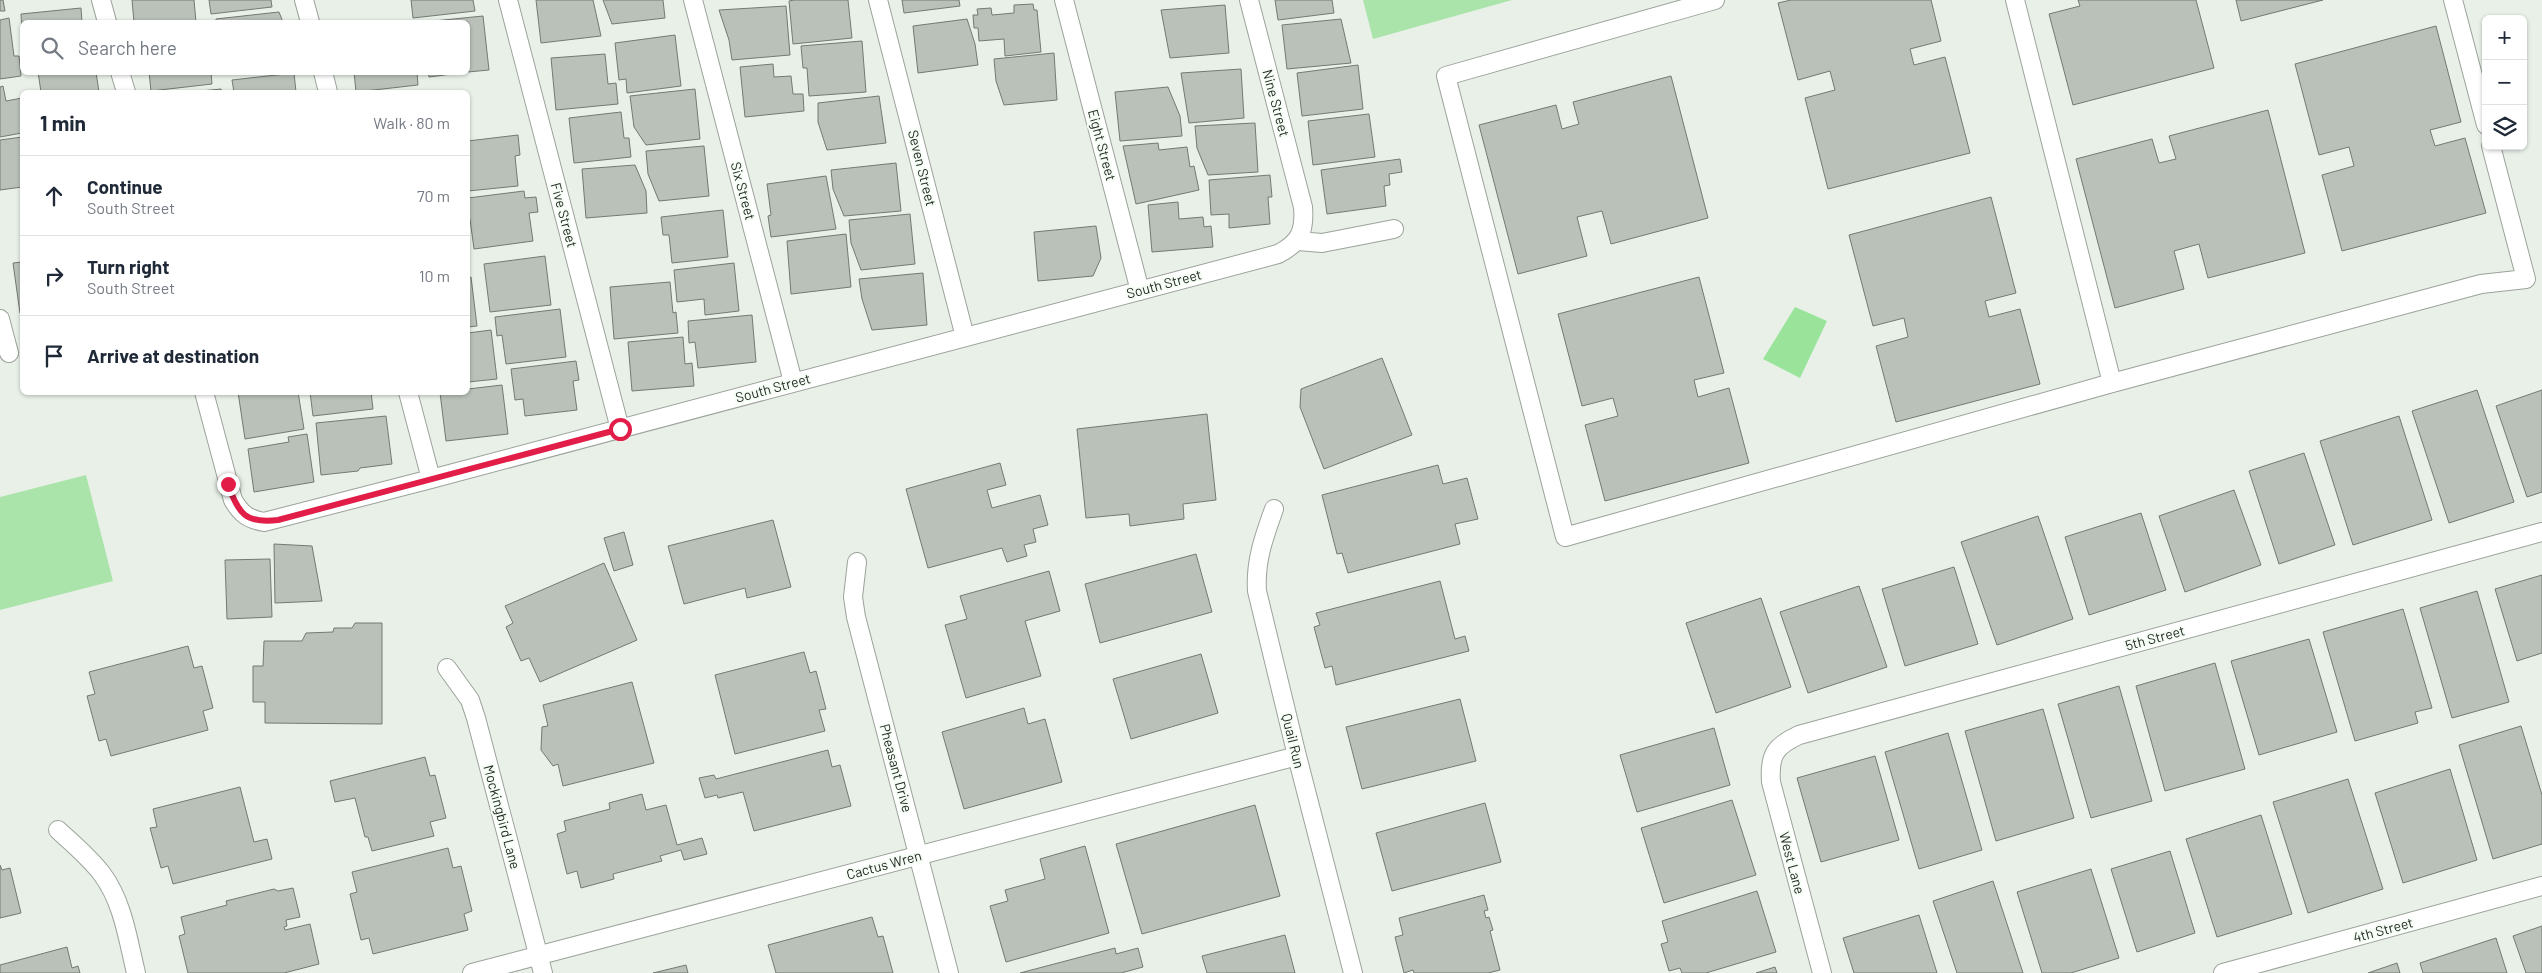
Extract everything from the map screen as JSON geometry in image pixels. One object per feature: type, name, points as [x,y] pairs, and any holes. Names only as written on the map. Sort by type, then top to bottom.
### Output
[{"type":"lane","points":[[102,0],[107,20]]},
{"type":"lane","points":[[304,0],[309,20]]},
{"type":"lane","name":"Five Street","points":[[508,0],[620,429]]},
{"type":"lane","name":"Six Street","points":[[693,0],[793,382]]},
{"type":"lane","name":"Seven Street","points":[[878,0],[966,337]]},
{"type":"lane","name":"Eight Street","points":[[1064,0],[1140,291]]},
{"type":"lane","name":"Nine Street","points":[[1249,0],[1303,207],[1303,230],[1298,241]]},
{"type":"lane","points":[[1715,0],[1446,76],[1565,537],[2112,383],[2481,284],[2526,279],[2492,150]]},
{"type":"lane","points":[[2015,0],[2112,383]]},
{"type":"lane","points":[[2453,0],[2482,109]]},
{"type":"lane","points":[[121,75],[125,90]]},
{"type":"lane","points":[[324,75],[328,90]]},
{"type":"lane","points":[[1298,241],[1322,243],[1394,229]]},
{"type":"lane","name":"South Street","points":[[205,395],[228,484],[240,512],[251,519],[264,522],[431,480],[1278,254],[1298,241]]},
{"type":"lane","points":[[0,318],[10,352]]},
{"type":"lane","points":[[409,395],[431,480]]},
{"type":"lane","name":"Quail Run","points":[[1274,509],[1259,553],[1256,571],[1257,591],[1297,756],[1354,973]]},
{"type":"lane","name":"5th Street","points":[[1774,752],[1785,741],[1799,735],[2542,532]]},
{"type":"lane","name":"Pheasant Drive","points":[[856,562],[853,597],[856,617],[949,973]]},
{"type":"lane","name":"Mockingbird Lane","points":[[447,668],[470,700],[476,718],[543,973]]},
{"type":"lane","name":"West Lane","points":[[1774,752],[1770,766],[1770,782],[1822,973]]},
{"type":"lane","name":"Cactus Wren","points":[[472,973],[1297,756]]},
{"type":"lane","points":[[58,830],[88,858],[102,875],[113,893],[136,973]]},
{"type":"lane","name":"4th Street","points":[[2223,973],[2542,886]]},
{"type":"shaded area","points":[[1363,0],[1512,0],[1373,39]]},
{"type":"shaded area","points":[[1795,307],[1827,321],[1800,378],[1763,359]]},
{"type":"shaded area","points":[[86,475],[113,581],[0,610],[0,497]]},
{"type":"building","points":[[0,0],[3,0],[5,11],[0,11]]},
{"type":"building","points":[[132,0],[194,0],[196,20],[134,20]]},
{"type":"building","points":[[209,0],[271,0],[272,7],[211,14]]},
{"type":"building","points":[[411,0],[473,0],[475,11],[413,18]]},
{"type":"building","points":[[536,0],[593,0],[601,36],[541,43]]},
{"type":"building","points":[[603,0],[663,0],[665,18],[612,24]]},
{"type":"building","points":[[848,0],[852,38],[793,44],[789,1]]},
{"type":"building","points":[[902,0],[959,0],[960,6],[904,13]]},
{"type":"building","points":[[1275,0],[1332,0],[1334,13],[1278,20]]},
{"type":"building","points":[[1791,0],[1931,0],[1941,41],[1910,49],[1914,65],[1945,57],[1970,153],[1828,189],[1805,98],[1835,90],[1830,71],[1798,80],[1778,3]]},
{"type":"building","points":[[2078,0],[2196,0],[2214,68],[2073,105],[2049,14],[2080,6]]},
{"type":"building","points":[[2236,0],[2323,0],[2241,21]]},
{"type":"building","points":[[1033,4],[1034,10],[1037,10],[1041,52],[1005,56],[1004,39],[979,41],[978,28],[974,28],[973,15],[978,15],[977,9],[991,8],[992,15],[1014,13],[1014,5]]},
{"type":"building","points":[[1225,5],[1229,53],[1170,58],[1161,10]]},
{"type":"building","points":[[786,6],[790,55],[732,60],[729,40],[719,10]]},
{"type":"building","points":[[81,8],[82,20],[21,20],[21,14]]},
{"type":"building","points":[[279,12],[282,20],[216,20]]},
{"type":"building","points":[[483,16],[489,70],[470,72],[470,20],[444,20]]},
{"type":"building","points":[[9,18],[14,56],[19,56],[21,76],[0,79],[0,20]]},
{"type":"building","points":[[967,19],[975,44],[978,65],[918,73],[913,26]]},
{"type":"building","points":[[1341,19],[1351,63],[1287,69],[1282,25]]},
{"type":"building","points":[[2436,26],[2461,122],[2430,130],[2435,146],[2465,138],[2486,213],[2342,251],[2322,175],[2354,166],[2349,147],[2319,155],[2295,64]]},
{"type":"building","points":[[675,35],[681,86],[627,93],[626,79],[619,80],[615,43]]},
{"type":"building","points":[[862,41],[866,92],[809,96],[807,68],[803,68],[801,46]]},
{"type":"building","points":[[1054,53],[1057,100],[1004,105],[996,81],[994,59]]},
{"type":"building","points":[[605,54],[608,84],[616,83],[618,104],[556,110],[551,58]]},
{"type":"building","points":[[773,64],[774,77],[791,76],[793,94],[803,94],[804,111],[745,117],[740,67]]},
{"type":"building","points":[[1358,65],[1363,109],[1302,116],[1297,73]]},
{"type":"building","points":[[1241,69],[1244,118],[1189,123],[1181,73]]},
{"type":"building","points":[[38,75],[96,75],[99,90],[41,90]]},
{"type":"building","points":[[149,75],[211,75],[212,84],[151,90]]},
{"type":"building","points":[[294,75],[296,90],[234,90],[232,80]]},
{"type":"building","points":[[354,75],[417,75],[418,85],[356,90]]},
{"type":"building","points":[[1671,76],[1708,218],[1611,244],[1602,211],[1577,217],[1587,256],[1518,274],[1479,125],[1556,105],[1562,129],[1579,124],[1573,102]]},
{"type":"building","points":[[3,86],[6,101],[20,98],[20,133],[0,137],[0,87]]},
{"type":"building","points":[[1168,87],[1180,116],[1182,136],[1120,141],[1115,92]]},
{"type":"building","points":[[695,89],[700,139],[646,145],[634,127],[630,96]]},
{"type":"building","points":[[879,96],[886,143],[827,150],[818,122],[818,103]]},
{"type":"building","points":[[2268,110],[2305,253],[2208,278],[2199,244],[2174,251],[2184,289],[2115,308],[2076,159],[2152,139],[2159,163],[2176,159],[2169,136]]},
{"type":"building","points":[[621,112],[624,138],[629,138],[631,157],[574,163],[569,118]]},
{"type":"building","points":[[1369,114],[1375,157],[1313,165],[1308,121]]},
{"type":"building","points":[[1255,123],[1258,172],[1208,175],[1197,148],[1195,126]]},
{"type":"building","points":[[518,135],[520,155],[515,156],[518,186],[470,191],[470,141]]},
{"type":"building","points":[[20,137],[20,187],[0,190],[0,140]]},
{"type":"building","points":[[1158,143],[1159,150],[1187,147],[1190,167],[1194,166],[1199,190],[1136,204],[1123,146]]},
{"type":"building","points":[[704,146],[709,196],[659,201],[648,174],[646,151]]},
{"type":"building","points":[[1400,159],[1402,172],[1389,174],[1390,185],[1384,186],[1386,206],[1327,214],[1321,170]]},
{"type":"building","points":[[896,163],[901,211],[844,216],[833,189],[831,170]]},
{"type":"building","points":[[635,165],[646,191],[647,213],[586,218],[582,169]]},
{"type":"building","points":[[1270,175],[1272,197],[1268,197],[1270,224],[1229,228],[1229,214],[1211,215],[1209,180]]},
{"type":"building","points":[[826,176],[836,229],[771,237],[768,216],[771,215],[767,184]]},
{"type":"building","points":[[524,191],[525,198],[536,197],[538,212],[529,213],[533,241],[474,249],[470,219],[470,198]]},
{"type":"building","points":[[1991,197],[2016,293],[1985,301],[1989,317],[2020,309],[2040,384],[1896,422],[1876,346],[1908,337],[1904,318],[1873,326],[1849,235]]},
{"type":"building","points":[[1178,202],[1179,219],[1203,217],[1204,227],[1211,226],[1213,247],[1152,252],[1148,205]]},
{"type":"building","points":[[723,210],[728,257],[672,263],[669,235],[663,235],[661,217]]},
{"type":"building","points":[[910,214],[915,264],[861,270],[851,243],[849,220]]},
{"type":"building","points":[[1096,226],[1101,258],[1093,276],[1038,281],[1034,232]]},
{"type":"building","points":[[846,234],[851,287],[791,294],[787,241]]},
{"type":"building","points":[[545,256],[551,305],[490,312],[484,264]]},
{"type":"building","points":[[20,262],[20,313],[13,263]]},
{"type":"building","points":[[734,263],[739,311],[705,315],[704,299],[677,302],[674,270]]},
{"type":"building","points":[[923,273],[927,325],[872,330],[862,299],[859,279]]},
{"type":"building","points":[[470,277],[477,326],[470,327]]},
{"type":"building","points":[[1699,277],[1724,373],[1694,380],[1698,397],[1729,388],[1749,463],[1605,501],[1585,425],[1618,416],[1613,398],[1582,406],[1558,314]]},
{"type":"building","points":[[670,282],[673,313],[676,312],[678,333],[614,339],[610,287]]},
{"type":"building","points":[[560,309],[566,357],[506,364],[502,335],[497,336],[495,317]]},
{"type":"building","points":[[752,315],[756,362],[698,368],[695,342],[689,343],[688,321]]},
{"type":"building","points":[[491,330],[497,379],[470,382],[470,333]]},
{"type":"building","points":[[683,337],[685,364],[692,363],[694,386],[632,391],[628,342]]},
{"type":"building","points":[[1382,358],[1412,435],[1324,469],[1300,407],[1301,389]]},
{"type":"building","points":[[576,361],[579,380],[573,381],[577,410],[525,416],[523,399],[515,400],[511,369]]},
{"type":"building","points":[[502,385],[508,434],[446,441],[440,395],[470,395],[470,389]]},
{"type":"building","points":[[2477,390],[2514,502],[2449,523],[2412,411]]},
{"type":"building","points":[[2542,390],[2542,492],[2527,497],[2496,406]]},
{"type":"building","points":[[238,395],[298,395],[304,429],[245,439]]},
{"type":"building","points":[[310,395],[371,395],[373,409],[313,416]]},
{"type":"building","points":[[1207,414],[1216,500],[1183,504],[1184,519],[1130,526],[1129,514],[1086,518],[1077,429]]},
{"type":"building","points":[[386,416],[392,464],[360,468],[358,471],[321,475],[316,423]]},
{"type":"building","points":[[2399,416],[2432,520],[2353,545],[2320,441]]},
{"type":"building","points":[[307,434],[314,482],[254,492],[248,449],[289,442],[288,437]]},
{"type":"building","points":[[2304,453],[2335,545],[2279,564],[2249,471]]},
{"type":"building","points":[[1000,463],[1006,485],[987,490],[992,508],[1040,495],[1048,525],[1033,529],[1036,542],[1024,545],[1027,556],[1007,562],[1002,548],[928,568],[906,489]]},
{"type":"building","points":[[1438,465],[1443,484],[1467,478],[1478,519],[1455,524],[1460,544],[1348,573],[1342,553],[1337,554],[1322,495]]},
{"type":"building","points":[[2234,490],[2261,565],[2185,592],[2159,516]]},
{"type":"building","points":[[2141,513],[2166,590],[2089,615],[2065,537]]},
{"type":"building","points":[[2038,516],[2073,619],[1997,645],[1961,542]]},
{"type":"building","points":[[773,520],[791,587],[747,598],[745,588],[684,604],[668,546]]},
{"type":"building","points":[[624,532],[633,565],[614,571],[604,538]]},
{"type":"building","points":[[274,544],[312,546],[322,601],[275,603]]},
{"type":"building","points":[[1196,554],[1212,612],[1100,643],[1085,584]]},
{"type":"building","points":[[270,559],[272,617],[227,619],[225,560]]},
{"type":"building","points":[[604,563],[637,640],[540,682],[529,658],[521,661],[506,627],[513,623],[505,606]]},
{"type":"building","points":[[1954,567],[1978,644],[1905,666],[1882,589]]},
{"type":"building","points":[[1049,571],[1060,611],[1025,621],[1041,676],[966,698],[945,625],[967,619],[960,596]]},
{"type":"building","points":[[2542,575],[2542,653],[2517,661],[2495,589]]},
{"type":"building","points":[[1440,581],[1455,639],[1465,636],[1469,651],[1336,685],[1332,666],[1325,668],[1314,627],[1320,625],[1316,613]]},
{"type":"building","points":[[1859,586],[1887,667],[1808,693],[1780,612]]},
{"type":"building","points":[[2477,591],[2509,702],[2452,718],[2420,608]]},
{"type":"building","points":[[1761,598],[1791,687],[1716,713],[1686,623]]},
{"type":"building","points":[[2403,609],[2432,708],[2415,712],[2418,723],[2355,741],[2323,632]]},
{"type":"building","points":[[355,623],[382,623],[382,724],[265,723],[265,702],[253,702],[253,666],[263,666],[264,641],[302,641],[306,633],[333,632],[334,628],[352,628]]},
{"type":"building","points":[[2309,639],[2337,732],[2259,755],[2231,661]]},
{"type":"building","points":[[188,646],[194,668],[202,666],[213,708],[203,711],[208,730],[111,756],[106,739],[99,741],[87,696],[95,694],[89,672]]},
{"type":"building","points":[[804,652],[810,673],[816,671],[826,709],[819,710],[825,731],[735,754],[715,675]]},
{"type":"building","points":[[1201,654],[1218,713],[1131,739],[1113,679]]},
{"type":"building","points":[[2215,663],[2245,769],[2165,791],[2136,686]]},
{"type":"building","points":[[632,682],[654,763],[563,786],[558,764],[553,766],[541,750],[542,727],[548,726],[543,705]]},
{"type":"building","points":[[2119,686],[2152,801],[2091,818],[2058,704]]},
{"type":"building","points":[[1460,699],[1476,761],[1362,789],[1346,727]]},
{"type":"building","points":[[1024,708],[1028,724],[1045,719],[1062,782],[964,809],[942,732]]},
{"type":"building","points":[[2043,709],[2074,818],[1996,841],[1965,731]]},
{"type":"building","points":[[2521,726],[2542,795],[2542,844],[2493,859],[2459,745]]},
{"type":"building","points":[[1714,728],[1730,785],[1637,812],[1620,755]]},
{"type":"building","points":[[1948,733],[1982,850],[1919,869],[1885,752]]},
{"type":"building","points":[[828,750],[832,767],[840,765],[851,806],[754,831],[743,792],[718,798],[717,795],[705,798],[699,778],[714,775],[716,779]]},
{"type":"building","points":[[1875,756],[1899,840],[1821,862],[1797,778]]},
{"type":"building","points":[[425,757],[430,776],[435,775],[446,818],[430,822],[434,836],[372,851],[368,837],[365,837],[355,798],[335,802],[330,781]]},
{"type":"building","points":[[2450,769],[2477,860],[2403,883],[2375,793]]},
{"type":"building","points":[[2348,779],[2383,889],[2308,913],[2273,802]]},
{"type":"building","points":[[240,787],[254,842],[267,839],[272,859],[173,884],[168,866],[161,868],[150,828],[157,827],[153,809]]},
{"type":"building","points":[[642,794],[646,810],[666,805],[677,845],[702,838],[707,854],[684,860],[681,850],[660,856],[662,861],[613,874],[614,879],[581,888],[577,871],[567,874],[557,834],[566,831],[564,821],[610,809],[609,803]]},
{"type":"building","points":[[1732,800],[1756,875],[1664,903],[1641,828]]},
{"type":"building","points":[[1485,803],[1501,862],[1392,891],[1376,833]]},
{"type":"building","points":[[1255,805],[1280,896],[1142,934],[1116,844]]},
{"type":"building","points":[[2261,815],[2292,914],[2217,937],[2186,839]]},
{"type":"building","points":[[1085,846],[1109,933],[1006,962],[990,906],[1008,901],[1005,890],[1045,879],[1040,859]]},
{"type":"building","points":[[448,848],[453,868],[461,866],[472,911],[464,914],[468,930],[373,954],[369,938],[361,940],[350,894],[357,892],[352,872]]},
{"type":"building","points":[[2170,851],[2195,933],[2137,952],[2111,869]]},
{"type":"building","points":[[0,865],[2,870],[10,868],[21,913],[0,918]]},
{"type":"building","points":[[2091,869],[2119,958],[2071,973],[2042,973],[2017,892]]},
{"type":"building","points":[[1993,881],[2023,973],[1957,973],[1933,901]]},
{"type":"building","points":[[293,888],[300,917],[286,920],[287,926],[284,927],[285,930],[310,924],[319,964],[284,973],[188,973],[179,936],[185,934],[181,917],[227,905],[226,901],[274,889],[278,891]]},
{"type":"building","points":[[1757,891],[1776,952],[1706,973],[1682,973],[1680,968],[1669,971],[1661,944],[1668,942],[1662,921]]},
{"type":"building","points":[[1484,895],[1488,910],[1484,911],[1486,918],[1489,917],[1493,930],[1490,931],[1500,970],[1488,973],[1414,973],[1413,970],[1404,973],[1395,937],[1403,935],[1399,918]]},
{"type":"building","points":[[1919,915],[1937,973],[1854,973],[1843,938]]},
{"type":"building","points":[[872,917],[878,937],[883,936],[893,973],[776,973],[768,945]]},
{"type":"building","points":[[2542,926],[2542,973],[2526,973],[2513,936]]},
{"type":"building","points":[[1285,935],[1295,973],[1207,973],[1202,956]]},
{"type":"building","points":[[2496,938],[2507,973],[2423,973],[2420,963]]},
{"type":"building","points":[[67,947],[72,968],[78,966],[80,973],[0,973],[0,965]]},
{"type":"building","points":[[1115,948],[1116,954],[1138,948],[1143,967],[1121,973],[1020,973]]},
{"type":"building","points":[[2397,963],[2400,973],[2368,973]]},
{"type":"building","points":[[686,965],[688,973],[653,973]]},
{"type":"building","points":[[1775,967],[1777,973],[1756,973]]},
{"type":"route","points":[[228,484],[233,500],[240,512],[251,519],[264,522],[278,520],[620,429]]}]
